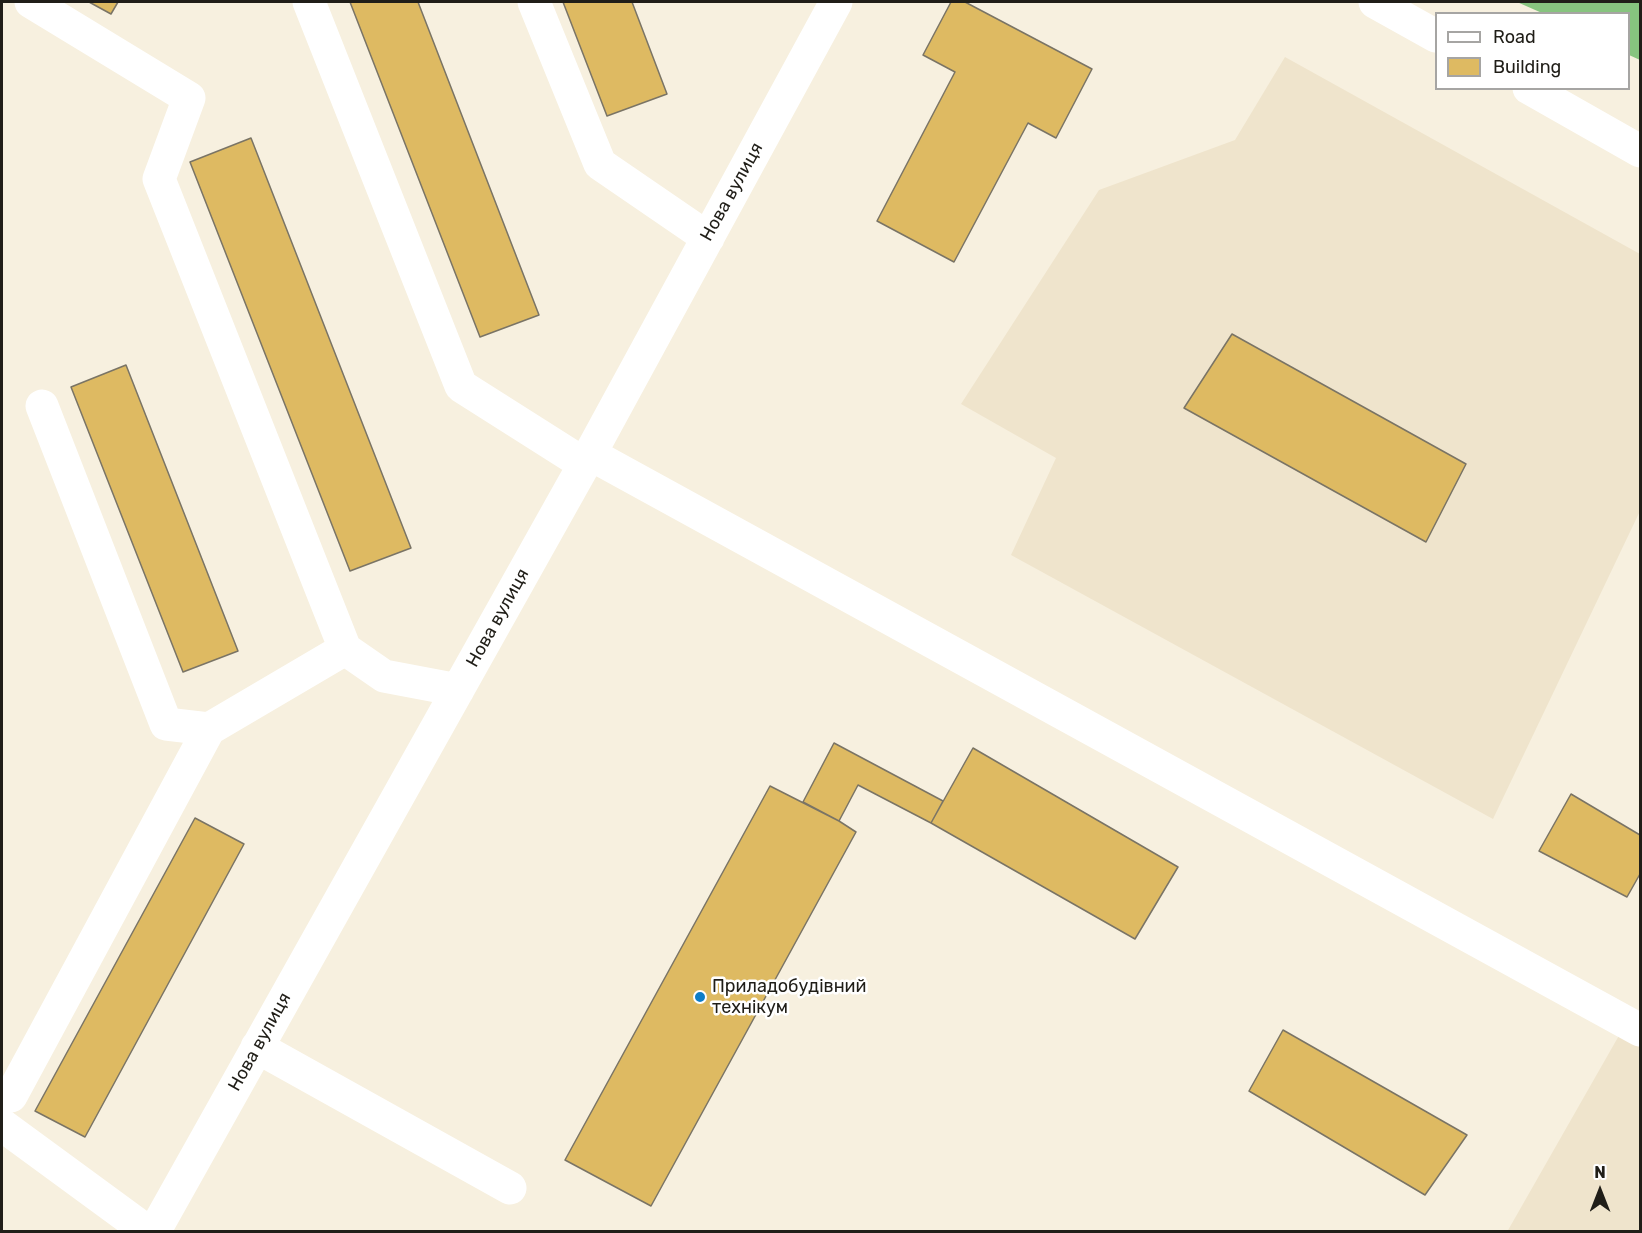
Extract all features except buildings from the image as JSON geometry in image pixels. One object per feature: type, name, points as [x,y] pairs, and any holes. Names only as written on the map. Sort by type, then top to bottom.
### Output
[{"type":"street","points":[[31,2],[189,98],[159,179],[345,649],[384,676],[458,690]]},
{"type":"street","points":[[309,2],[461,386],[587,459],[1641,1030]]},
{"type":"street","points":[[534,2],[600,164],[708,238]]},
{"type":"street","name":"Нова вулиця","points":[[154,1232],[587,459],[836,2]]},
{"type":"street","points":[[1376,2],[1435,35]]},
{"type":"street","points":[[1533,90],[1641,151]]},
{"type":"street","points":[[42,406],[166,724],[209,729]]},
{"type":"street","points":[[148,1232],[4,1109],[209,729],[345,649]]},
{"type":"street","points":[[257,1047],[510,1188]]},
{"type":"shaded area","points":[[1285,57],[1640,254],[1640,511],[1493,819],[1011,555],[1056,458],[961,404],[1099,190],[1235,140]]},
{"type":"shaded area","points":[[1621,1032],[1640,1043],[1640,1231],[1507,1232]]},
{"type":"green space","points":[[1517,2],[1640,2],[1640,60],[1630,55],[1630,12],[1540,12]]},
{"type":"place","name":"Приладобудівний технікум","points":[[700,997]]}]
